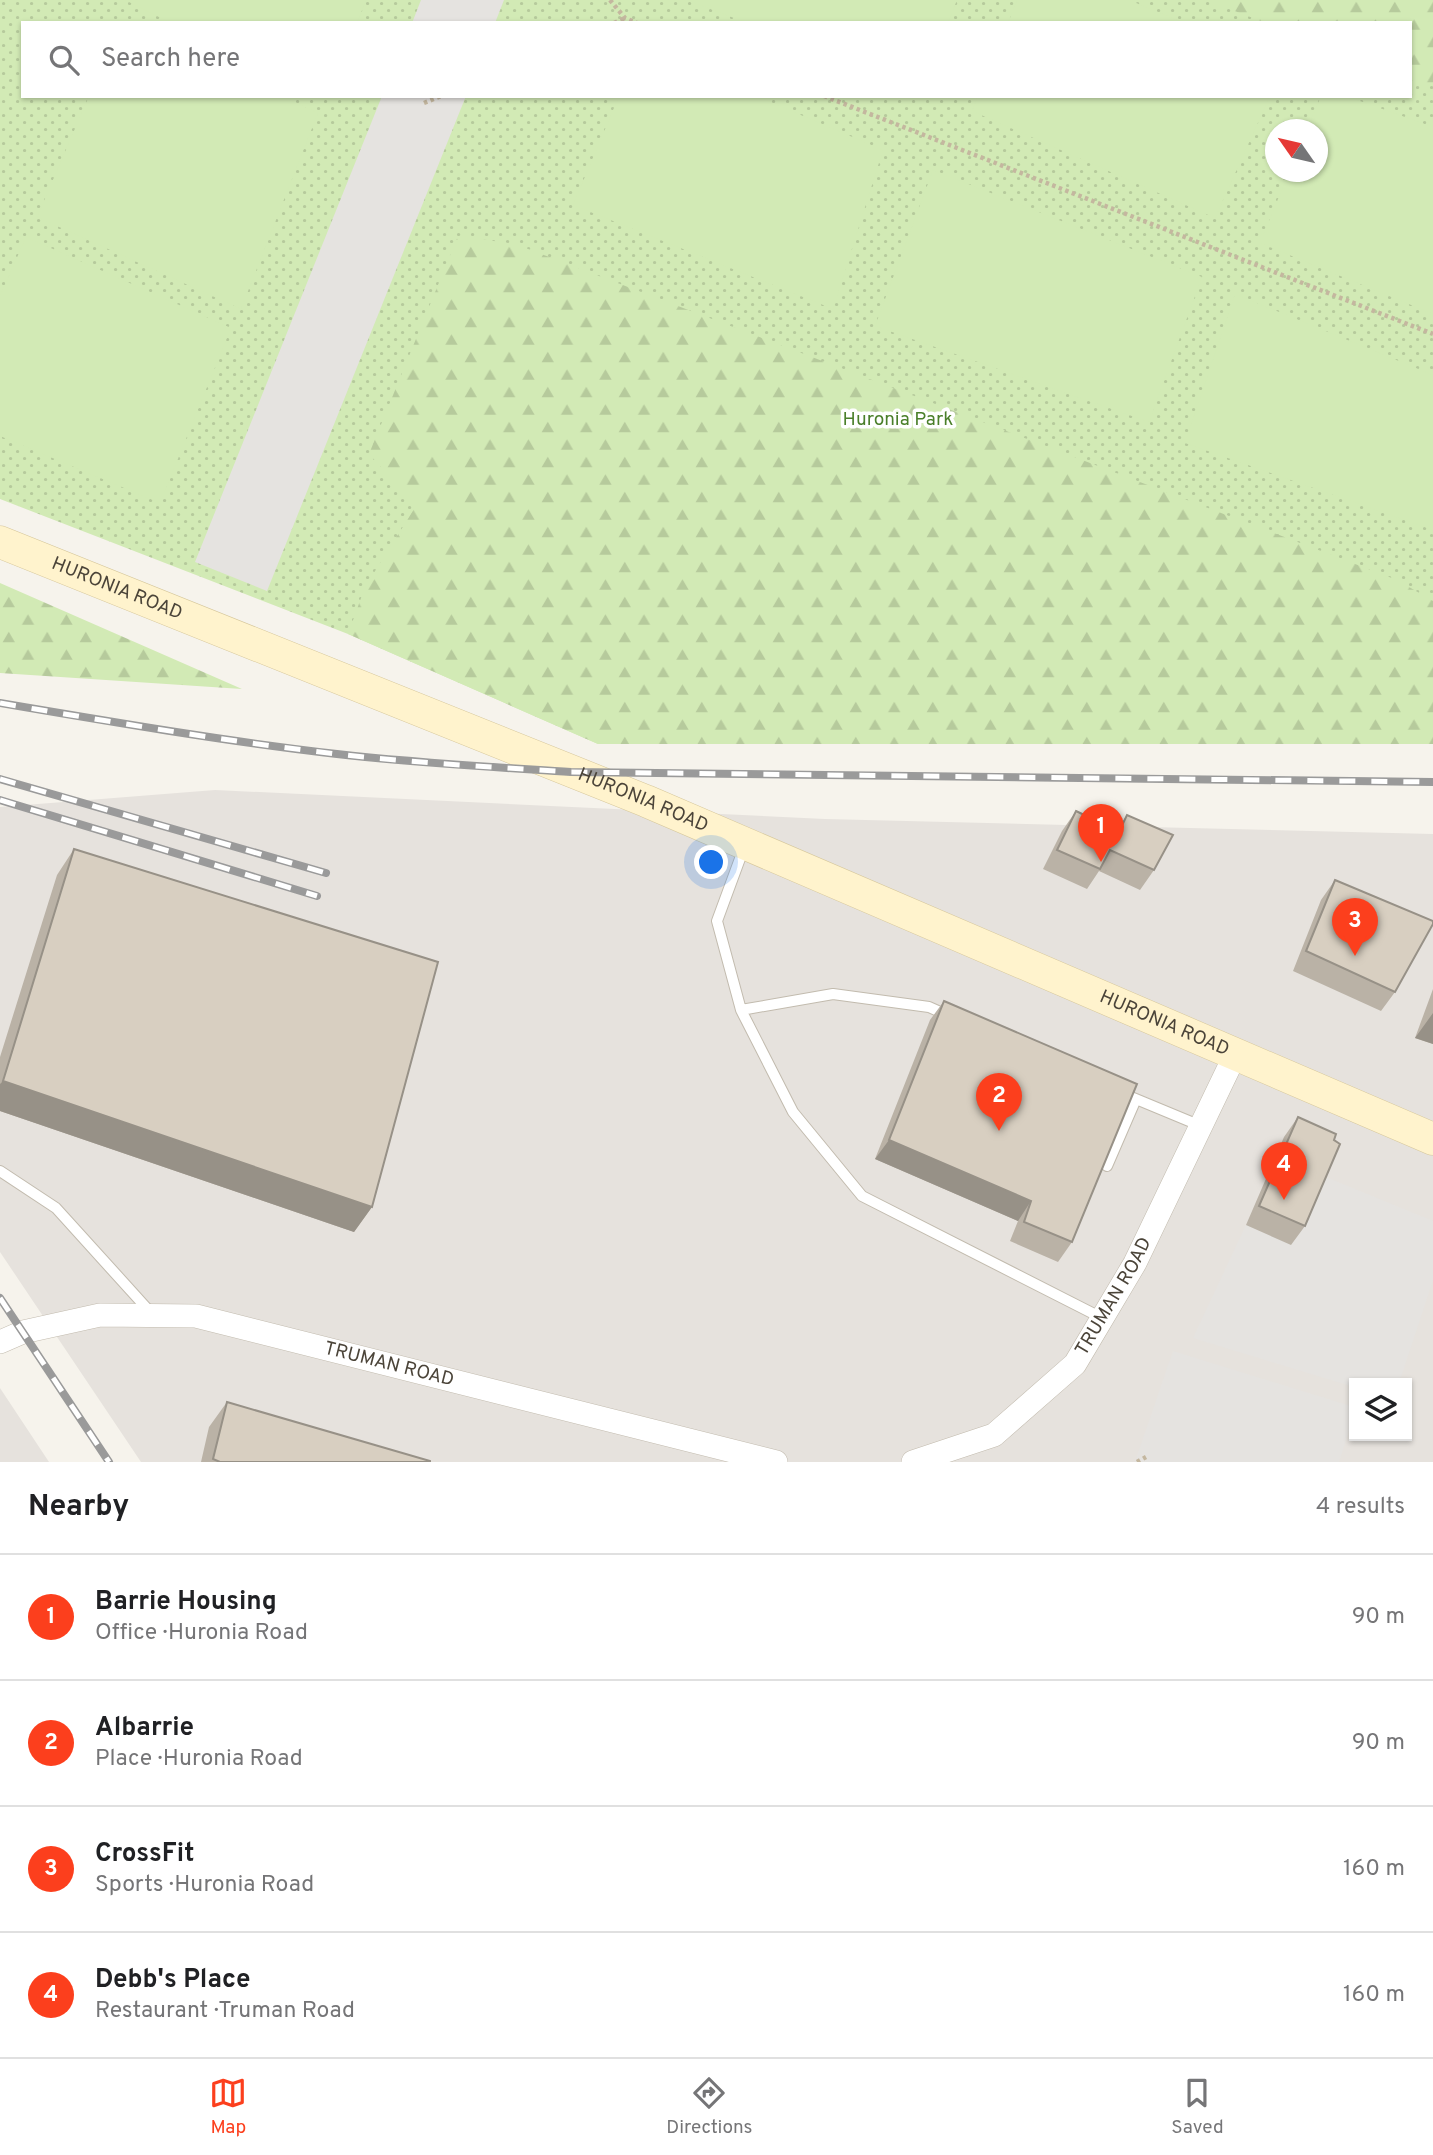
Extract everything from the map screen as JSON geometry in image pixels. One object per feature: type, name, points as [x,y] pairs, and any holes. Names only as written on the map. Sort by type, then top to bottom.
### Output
[{"type":"main road","name":"HURONIA ROAD","points":[[0,542],[646,801],[1433,1139]]},
{"type":"street","name":"TRUMAN ROAD","points":[[913,1462],[994,1435],[1075,1364],[1135,1263],[1236,1053]]},
{"type":"street","name":"TRUMAN ROAD","points":[[0,1342],[23,1332],[100,1315],[196,1316],[776,1462]]},
{"type":"lane","points":[[746,844],[717,921],[741,1010],[793,1112],[862,1196],[1102,1318]]},
{"type":"lane","points":[[741,1010],[833,994],[929,1007],[954,1018]]},
{"type":"lane","points":[[1112,1088],[1201,1126]]},
{"type":"lane","points":[[1107,1166],[1136,1099]]},
{"type":"lane","points":[[0,1171],[56,1208],[153,1316]]},
{"type":"path","points":[[610,0],[625,18],[632,21]]},
{"type":"path","points":[[618,21],[625,18]]},
{"type":"path","points":[[424,103],[436,98]]},
{"type":"path","points":[[829,98],[1433,334]]},
{"type":"path","points":[[1137,1462],[1146,1457]]},
{"type":"shaded area","points":[[421,0],[504,0],[496,21],[413,21]]},
{"type":"shaded area","points":[[381,98],[465,98],[267,591],[195,562]]},
{"type":"shaded area","points":[[215,790],[825,819],[1433,834],[1433,1462],[141,1462],[0,1252],[0,807]]},
{"type":"shaded area","points":[[1321,1175],[1433,1221],[1433,1280],[1401,1377],[1349,1378],[1349,1385],[1193,1338],[1246,1225]]},
{"type":"shaded area","points":[[1173,1351],[1349,1405],[1349,1431],[1339,1462],[1135,1462]]},
{"type":"shaded area","points":[[0,1388],[49,1462],[0,1462]]},
{"type":"green space","name":"Huronia Park","points":[[0,0],[1433,0],[1433,744],[598,744],[348,634],[0,499]]},
{"type":"green space","points":[[125,0],[366,0],[358,21],[167,21]]},
{"type":"green space","points":[[687,0],[957,0],[949,21],[742,21]]},
{"type":"green space","points":[[1017,0],[1129,0],[1179,21],[1009,21]]},
{"type":"green space","points":[[1206,0],[1433,0],[1433,86],[1412,78],[1412,21],[1261,21]]},
{"type":"green space","points":[[88,98],[286,98],[318,113],[241,309],[37,217]]},
{"type":"green space","points":[[618,98],[761,98],[883,150],[833,309],[573,205]]},
{"type":"green space","points":[[977,98],[1269,98],[1215,218],[972,111]]},
{"type":"green space","points":[[1320,98],[1352,98],[1433,127],[1433,314],[1260,243],[1285,182],[1328,182],[1328,119],[1311,119]]},
{"type":"green space","points":[[933,170],[1202,277],[1149,422],[875,326]]},
{"type":"green space","points":[[458,236],[515,244],[1397,580],[1433,601],[1433,744],[598,744],[348,634],[365,587],[416,506],[369,454]]},
{"type":"green space","points":[[26,237],[231,328],[160,503],[0,436],[0,296]]},
{"type":"green space","points":[[1235,294],[1433,375],[1433,530],[1185,443]]},
{"type":"green space","points":[[0,583],[242,689],[0,673]]},
{"type":"building","points":[[1076,811],[1119,832],[1127,815],[1173,835],[1154,870],[1110,850],[1100,869],[1057,850]]},
{"type":"building","points":[[74,849],[438,962],[372,1207],[3,1081]]},
{"type":"building","points":[[1335,880],[1433,921],[1395,992],[1306,951]]},
{"type":"building","points":[[944,1001],[1137,1084],[1072,1242],[1024,1222],[1031,1201],[889,1140]]},
{"type":"building","points":[[1298,1117],[1336,1134],[1334,1140],[1340,1144],[1305,1226],[1259,1206]]},
{"type":"building","points":[[227,1402],[430,1462],[220,1462],[213,1459]]},
{"type":"railway","points":[[0,703],[210,737],[337,754],[571,772],[1433,782]]},
{"type":"railway","points":[[0,779],[326,873]]},
{"type":"railway","points":[[0,800],[317,896]]},
{"type":"railway","points":[[0,1298],[109,1462]]},
{"type":"place","name":"Barrie Housing","points":[[1101,862]]},
{"type":"place","name":"CrossFit","points":[[1355,956]]},
{"type":"place","name":"Albarrie","points":[[999,1131]]},
{"type":"place","name":"Debb's Place","points":[[1284,1200]]}]
